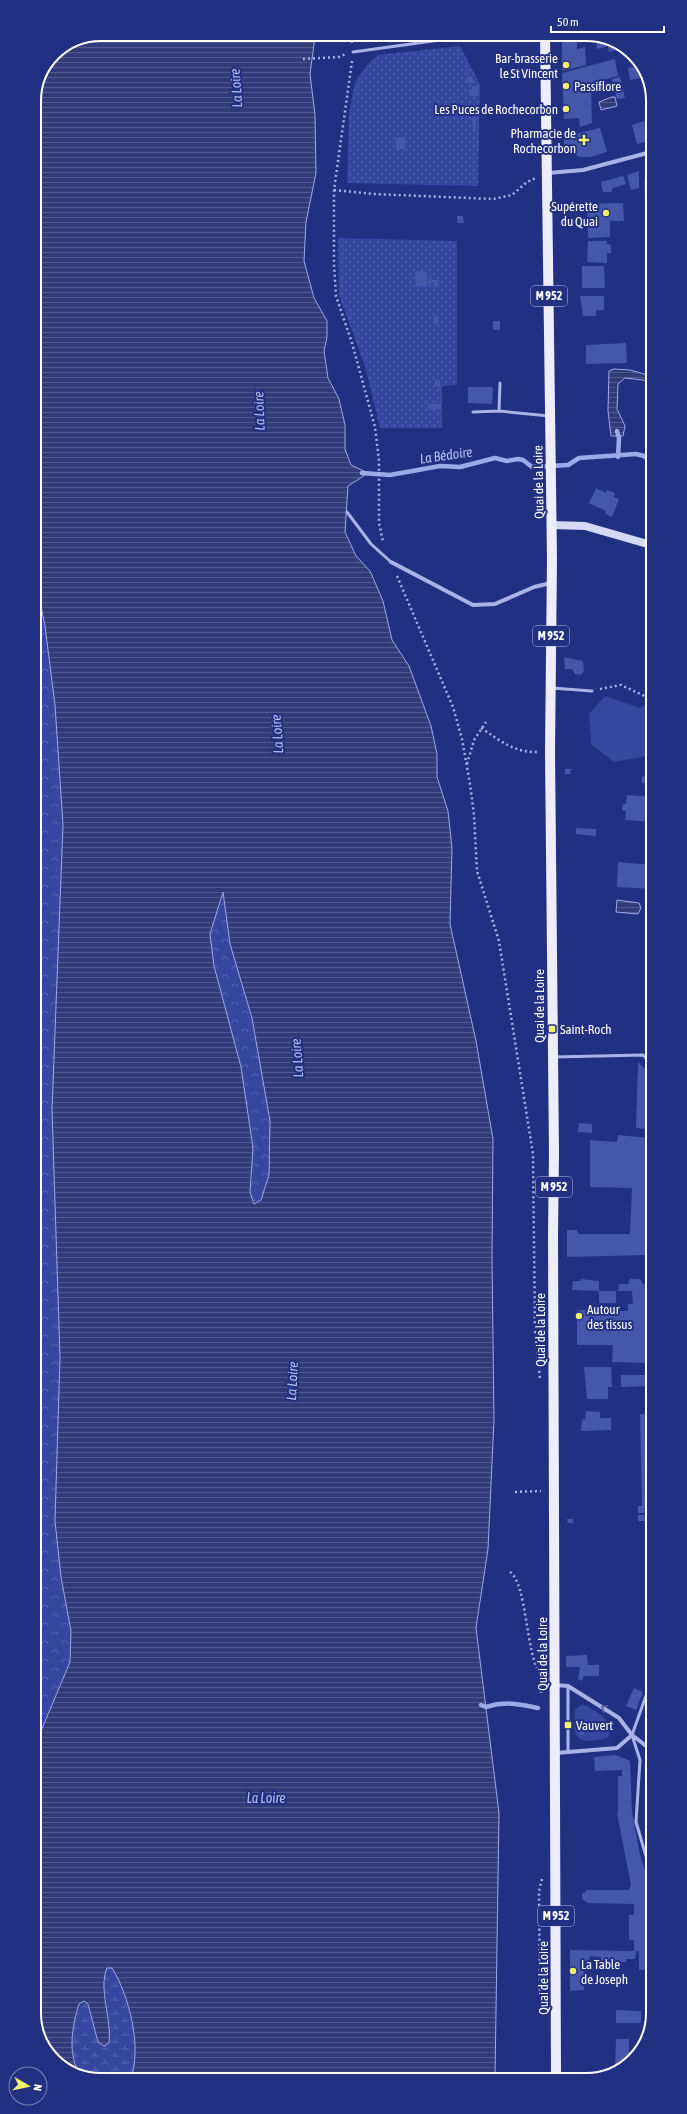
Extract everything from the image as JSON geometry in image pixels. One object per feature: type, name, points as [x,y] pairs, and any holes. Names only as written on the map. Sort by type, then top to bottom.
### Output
[{"type":"main road","name":"M 952","points":[[545,41],[547,174]]},
{"type":"main road","name":"Quai de la Loire","points":[[547,174],[552,525]]},
{"type":"main road","name":"M 952","points":[[552,525],[552,583]]},
{"type":"main road","name":"Quai de la Loire","points":[[552,583],[550,688],[554,1153],[552,1234],[556,2073]]},
{"type":"street","points":[[547,174],[583,170],[646,153]]},
{"type":"street","points":[[552,525],[584,526],[646,544]]},
{"type":"street","points":[[391,562],[473,606],[495,604],[534,587],[552,583]]},
{"type":"street","points":[[555,1682],[568,1686],[619,1718],[632,1735],[646,1746]]},
{"type":"street","points":[[555,1754],[617,1748],[632,1735]]},
{"type":"lane","points":[[352,52],[432,41]]},
{"type":"lane","points":[[499,410],[500,383]]},
{"type":"lane","points":[[473,412],[499,410],[550,416]]},
{"type":"lane","points":[[346,512],[371,544],[391,562]]},
{"type":"lane","points":[[550,688],[592,690]]},
{"type":"lane","points":[[552,1057],[643,1055],[646,1058]]},
{"type":"lane","points":[[568,1686],[568,1752]]},
{"type":"lane","points":[[646,1696],[632,1735],[640,1760],[636,1822],[646,1856]]},
{"type":"path","points":[[352,52],[344,130],[339,152],[334,190],[334,264],[336,296],[370,402],[375,427],[379,461],[379,523],[382,539],[454,707],[467,766],[474,815],[477,871],[499,941],[532,1148],[535,1330],[540,1386]]},
{"type":"path","points":[[303,59],[340,57]]},
{"type":"path","points":[[334,190],[374,194],[493,199],[512,195],[527,182],[547,174]]},
{"type":"path","points":[[592,690],[621,685],[646,696]]},
{"type":"path","points":[[467,766],[474,740],[486,722]]},
{"type":"path","points":[[481,728],[510,747],[525,753]]},
{"type":"path","points":[[534,1265],[540,1265]]},
{"type":"path","points":[[515,1492],[541,1492],[541,1484]]},
{"type":"path","points":[[510,1572],[516,1579],[534,1663],[540,1674],[555,1682]]},
{"type":"path","points":[[540,1689],[541,1667]]},
{"type":"green space","points":[[460,46],[480,84],[478,186],[347,183],[349,114],[355,82],[367,65],[378,55]]},
{"type":"green space","points":[[338,238],[457,241],[457,385],[442,386],[442,428],[380,428],[365,366],[339,295]]},
{"type":"green space","points":[[41,326],[175,770],[71,1641],[70,1662],[66,1673],[41,1837]]},
{"type":"green space","points":[[605,696],[640,708],[646,705],[646,756],[614,762],[591,744],[589,714]]},
{"type":"green space","points":[[223,891],[230,944],[252,1018],[270,1121],[269,1175],[261,1200],[254,1204],[250,1192],[253,1148],[241,1067],[214,966],[210,933]]},
{"type":"green space","points":[[581,1705],[594,1710],[609,1723],[611,1726],[609,1737],[590,1741],[579,1738],[576,1735],[574,1726],[575,1710]]},
{"type":"green space","points":[[107,1967],[112,1968],[129,2007],[135,2053],[132,2073],[98,2073],[78,2068],[75,2064],[72,2038],[74,2021],[79,2004],[84,2001],[88,2004],[98,2042],[110,2028],[103,1978]]},
{"type":"water","name":"La Loire","points":[[314,41],[310,74],[315,115],[316,173],[306,222],[304,261],[314,298],[327,321],[327,337],[324,351],[328,378],[339,399],[345,425],[345,449],[351,465],[368,473],[348,486],[345,532],[356,556],[370,571],[383,601],[392,640],[409,666],[431,726],[437,754],[437,777],[448,811],[452,848],[450,924],[476,1041],[493,1139],[492,1258],[494,1420],[488,1549],[476,1628],[499,1813],[495,2073],[132,2073],[135,2053],[132,2022],[124,1993],[112,1968],[107,1968],[104,1985],[109,2024],[109,2043],[104,2046],[98,2042],[88,2004],[84,2001],[79,2004],[74,2021],[72,2038],[73,2055],[76,2067],[62,2058],[54,2049],[49,2043],[43,2028],[41,2012],[41,1731],[70,1662],[71,1631],[61,1577],[55,1521],[60,1357],[52,1110],[63,825],[55,705],[41,606],[41,102],[42,90],[46,78],[51,68],[68,51],[90,42]],"holes":[[[223,892],[230,944],[252,1018],[270,1121],[269,1175],[261,1200],[254,1204],[250,1192],[253,1148],[241,1067],[214,966],[210,934]]]},
{"type":"water","points":[[615,97],[617,106],[601,110],[599,102]]},
{"type":"water","points":[[614,369],[630,370],[646,375],[646,380],[625,378],[618,384],[617,409],[625,426],[623,436],[611,436],[608,411],[609,371]]},
{"type":"water","points":[[617,900],[639,903],[641,908],[638,914],[616,912]]},
{"type":"building","points":[[562,41],[586,41],[577,42],[577,49],[585,47],[586,65],[562,71]]},
{"type":"building","points":[[596,42],[608,46],[608,46],[597,49]]},
{"type":"building","points":[[609,46],[617,50],[609,52]]},
{"type":"building","points":[[615,59],[618,76],[599,81],[600,84],[591,87],[592,123],[580,127],[579,118],[564,119],[562,73]]},
{"type":"building","points":[[635,67],[641,78],[630,80],[628,68]]},
{"type":"building","points":[[471,76],[474,82],[469,84],[466,78]]},
{"type":"building","points":[[620,77],[625,98],[617,99],[612,79]]},
{"type":"building","points":[[472,86],[478,86],[477,96],[470,96],[469,90],[472,90]]},
{"type":"building","points":[[476,117],[476,130],[473,130],[472,118]]},
{"type":"building","points":[[646,121],[646,141],[637,144],[632,125]]},
{"type":"building","name":"Pharmacie de Rochecorbon","points":[[600,128],[607,152],[591,157],[580,157],[568,152],[564,144],[564,137]]},
{"type":"building","points":[[396,138],[405,138],[405,149],[396,149]]},
{"type":"building","points":[[639,171],[639,188],[631,190],[627,175]]},
{"type":"building","points":[[623,176],[626,184],[613,188],[611,192],[603,192],[601,182]]},
{"type":"building","points":[[644,179],[646,179],[646,204]]},
{"type":"building","name":"Supérette du Quai","points":[[623,203],[624,221],[610,221],[610,237],[588,238],[587,204]]},
{"type":"building","points":[[457,216],[463,216],[464,223],[457,223]]},
{"type":"building","points":[[588,241],[607,241],[607,244],[611,245],[611,253],[607,253],[607,263],[587,262]]},
{"type":"building","points":[[582,266],[604,266],[605,288],[582,288]]},
{"type":"building","points":[[415,272],[427,272],[427,286],[416,287]]},
{"type":"building","points":[[438,280],[439,287],[434,287],[434,281],[431,282],[431,287],[429,286],[428,281]]},
{"type":"building","points":[[580,296],[604,296],[604,310],[596,310],[596,316],[583,316]]},
{"type":"building","points":[[434,316],[438,316],[438,323],[434,324]]},
{"type":"building","points":[[493,321],[500,321],[500,330],[493,330]]},
{"type":"building","points":[[626,343],[627,363],[586,364],[586,345]]},
{"type":"building","points":[[435,380],[440,380],[440,386],[435,386]]},
{"type":"building","points":[[468,387],[493,387],[492,404],[468,403]]},
{"type":"building","points":[[428,404],[441,404],[441,409],[428,409]]},
{"type":"building","points":[[596,488],[606,493],[607,490],[615,493],[614,497],[619,499],[612,517],[605,514],[606,511],[589,503]]},
{"type":"building","points":[[564,657],[583,661],[584,671],[581,675],[575,674],[572,669],[565,669]]},
{"type":"building","points":[[565,769],[571,769],[570,774],[565,774]]},
{"type":"building","points":[[642,776],[646,777],[646,783],[642,783]]},
{"type":"building","points":[[627,795],[646,797],[646,822],[625,820],[626,811],[622,810],[623,804],[626,804]]},
{"type":"building","points":[[576,828],[596,829],[596,836],[576,834]]},
{"type":"building","points":[[618,862],[646,864],[646,889],[617,887]]},
{"type":"building","points":[[638,1062],[646,1070],[646,1129],[636,1128]]},
{"type":"building","points":[[579,1123],[592,1124],[592,1133],[578,1132]]},
{"type":"building","points":[[618,1135],[646,1138],[646,1255],[567,1257],[567,1230],[577,1230],[578,1234],[630,1234],[632,1188],[590,1187],[590,1140],[617,1142]]},
{"type":"building","points":[[581,1279],[599,1281],[599,1291],[572,1290],[573,1281],[580,1281]]},
{"type":"building","points":[[630,1279],[640,1279],[643,1284],[646,1284],[646,1363],[612,1362],[613,1345],[577,1345],[577,1310],[628,1311],[628,1304],[633,1304],[632,1291],[618,1291],[619,1284],[628,1284]]},
{"type":"building","points":[[599,1291],[616,1291],[616,1303],[599,1303]]},
{"type":"building","points":[[584,1367],[611,1367],[612,1387],[608,1387],[608,1399],[587,1399]]},
{"type":"building","points":[[621,1375],[646,1375],[646,1386],[621,1387]]},
{"type":"building","points":[[586,1411],[600,1412],[600,1418],[611,1418],[611,1430],[581,1431],[582,1419],[585,1420]]},
{"type":"building","points":[[640,1414],[646,1414],[646,1506],[645,1513],[638,1513],[638,1506],[642,1506]]},
{"type":"building","points":[[638,1515],[645,1515],[645,1521],[638,1521]]},
{"type":"building","points":[[567,1519],[573,1519],[573,1523],[568,1523]]},
{"type":"building","points":[[587,1655],[588,1665],[599,1665],[599,1676],[584,1676],[582,1681],[578,1679],[580,1667],[566,1667],[566,1656]]},
{"type":"building","points":[[634,1688],[643,1692],[636,1710],[626,1706]]},
{"type":"building","points":[[579,1730],[584,1730],[584,1735],[579,1735]]},
{"type":"building","points":[[616,1755],[630,1761],[632,1812],[640,1855],[646,1873],[645,1970],[639,1970],[639,1951],[636,1951],[635,1959],[626,1959],[626,1962],[601,1962],[601,1957],[590,1956],[589,1963],[584,1963],[584,1990],[570,1991],[570,1950],[634,1951],[634,1940],[629,1940],[629,1915],[634,1915],[634,1904],[588,1903],[582,1899],[582,1894],[587,1890],[629,1890],[631,1885],[617,1813],[618,1776],[622,1776],[622,1770],[595,1771],[594,1757]]},
{"type":"building","points":[[616,2010],[641,2011],[641,2023],[616,2023]]},
{"type":"building","points":[[616,2039],[629,2039],[629,2054],[615,2065]]},
{"type":"waterway","points":[[617,431],[619,438],[618,457]]},
{"type":"waterway","name":"La Bédoire","points":[[362,473],[390,475],[440,466],[460,467],[495,458],[507,461],[518,459],[523,460],[532,467],[568,465],[579,458],[636,454],[646,458]]},
{"type":"waterway","points":[[481,1705],[486,1707],[499,1704],[512,1704],[538,1708]]},
{"type":"place","name":"Bar-brasserie le St Vincent","points":[[566,65]]},
{"type":"place","name":"Passiflore","points":[[566,86]]},
{"type":"place","name":"Les Puces de Rochecorbon","points":[[566,109]]},
{"type":"place","name":"Pharmacie de Rochecorbon","points":[[584,140]]},
{"type":"place","name":"Supérette du Quai","points":[[606,213]]},
{"type":"place","name":"Saint-Roch","points":[[552,1029]]},
{"type":"place","name":"Autour des tissus","points":[[579,1316]]},
{"type":"place","name":"Vauvert","points":[[568,1725]]},
{"type":"place","name":"La Table de Joseph","points":[[573,1971]]}]
